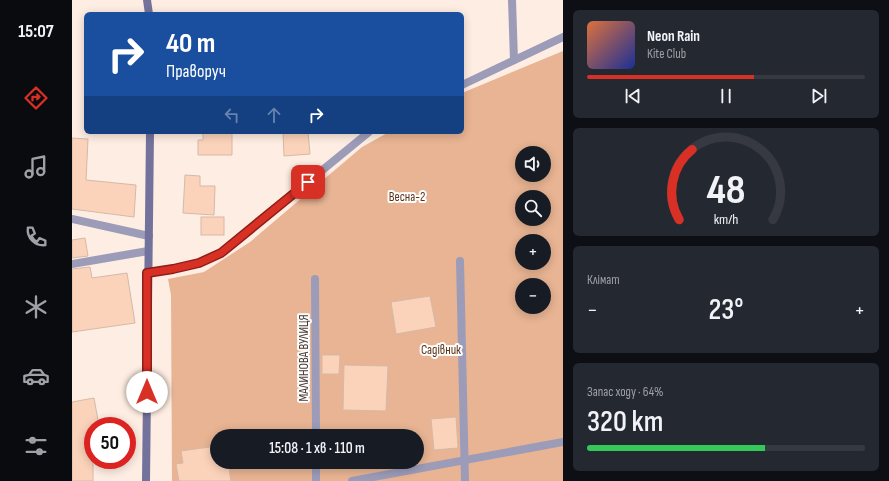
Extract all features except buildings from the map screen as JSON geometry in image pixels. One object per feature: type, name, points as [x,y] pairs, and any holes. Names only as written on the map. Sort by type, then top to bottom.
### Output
[{"type":"main road","points":[[147,0],[149,12]]},
{"type":"main road","points":[[146,481],[147,273],[149,236],[150,134]]},
{"type":"street","points":[[512,0],[514,60]]},
{"type":"street","points":[[464,84],[563,37]]},
{"type":"street","points":[[147,273],[199,263],[221,253],[367,134]]},
{"type":"street","points":[[72,219],[149,236]]},
{"type":"street","points":[[72,264],[148,251]]},
{"type":"street","points":[[460,260],[465,481]]},
{"type":"street","name":"МАЛИНОВА ВУЛИЦЯ","points":[[315,280],[316,429]]},
{"type":"street","points":[[352,481],[563,442]]},
{"type":"street","points":[[316,469],[316,481]]},
{"type":"green space","name":"Садівник","points":[[563,51],[563,481],[172,481],[171,295],[168,279],[204,272],[250,242],[362,147],[385,134],[464,134],[464,92]]},
{"type":"route","points":[[147,392],[147,273],[199,263],[221,253],[308,182]]},
{"type":"park label","name":"Весна-2","points":[[407,196]]}]
